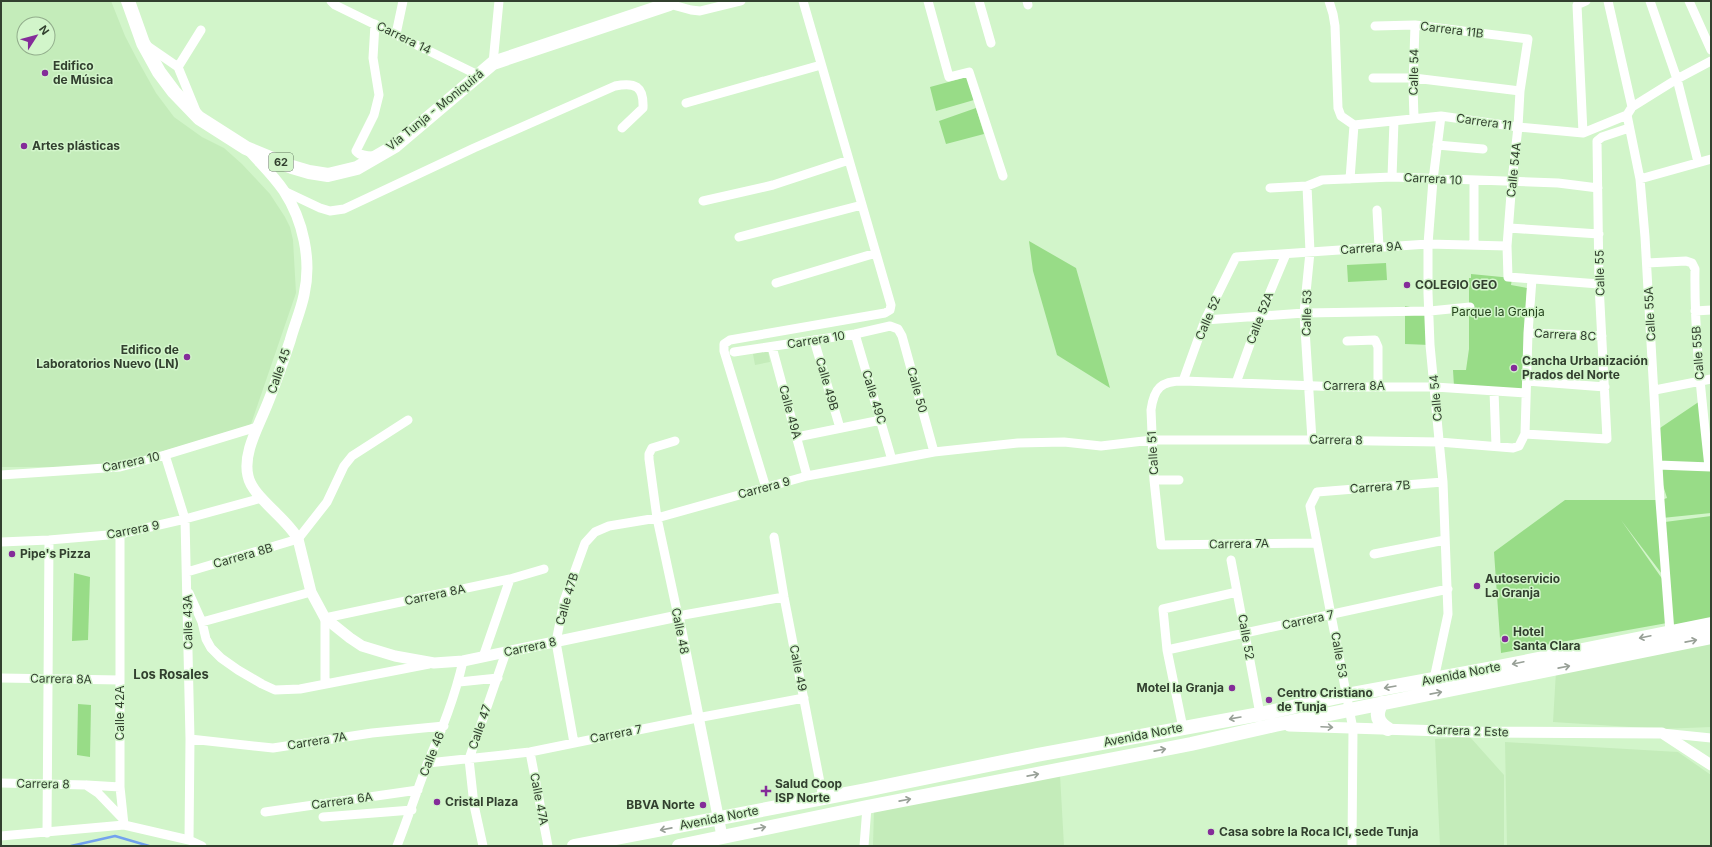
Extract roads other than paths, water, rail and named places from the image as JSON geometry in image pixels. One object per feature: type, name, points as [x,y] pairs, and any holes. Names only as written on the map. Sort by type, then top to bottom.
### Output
[{"type":"main road","name":"Vía Tunja - Moniquirá","points":[[128,1],[142,43],[159,72],[174,92],[199,118],[246,148],[292,167],[328,175],[357,168],[395,146],[493,63],[670,3]]},
{"type":"main road","name":"Avenida Norte","points":[[574,846],[1260,714],[1346,695],[1711,624]]},
{"type":"main road","name":"Avenida Norte","points":[[679,846],[722,836],[1184,745],[1274,725],[1711,637]]},
{"type":"main road","points":[[1382,703],[1378,710],[1377,718],[1381,725],[1388,729]]},
{"type":"street","name":"Carrera 14","points":[[331,1],[335,5],[478,75]]},
{"type":"street","points":[[396,34],[403,1]]},
{"type":"street","points":[[493,63],[499,1]]},
{"type":"street","points":[[670,3],[691,10],[700,11],[741,1]]},
{"type":"street","points":[[766,488],[724,351],[724,344],[730,340],[885,313],[890,310],[891,305],[803,1]]},
{"type":"street","points":[[928,1],[949,77],[969,72],[1002,176]]},
{"type":"street","points":[[979,1],[991,44]]},
{"type":"street","points":[[1329,1],[1335,26],[1338,102],[1341,116],[1354,125],[1350,179]]},
{"type":"street","points":[[1583,133],[1577,5],[1586,1]]},
{"type":"street","points":[[1608,1],[1632,107]]},
{"type":"street","points":[[1650,1],[1677,79],[1698,162]]},
{"type":"street","points":[[1689,1],[1711,50]]},
{"type":"street","points":[[376,24],[373,58],[379,95],[374,114],[356,151],[358,154],[378,156]]},
{"type":"street","name":"Carrera 11B","points":[[1375,26],[1415,25],[1528,39]]},
{"type":"street","name":"Calle 54","points":[[1414,118],[1415,25]]},
{"type":"street","points":[[178,67],[201,30]]},
{"type":"street","name":"Calle 54A","points":[[1528,39],[1520,91],[1507,246],[1508,277],[1532,279]]},
{"type":"street","points":[[142,43],[178,67],[199,118]]},
{"type":"street","points":[[1627,115],[1632,107],[1677,79],[1711,61]]},
{"type":"street","points":[[686,103],[821,64]]},
{"type":"street","points":[[1373,78],[1414,78],[1520,91]]},
{"type":"street","points":[[284,191],[330,211],[344,209],[480,145],[615,86],[626,84],[634,85],[640,89],[644,98],[644,108],[622,128]]},
{"type":"street","name":"Carrera 11","points":[[1354,125],[1441,116],[1518,127],[1583,133],[1627,115]]},
{"type":"street","name":"Calle 55A","points":[[1627,115],[1640,179],[1647,263],[1658,465],[1670,632]]},
{"type":"street","name":"Calle 54","points":[[1434,679],[1448,614],[1443,482],[1430,345],[1428,244],[1433,180],[1441,116]]},
{"type":"street","points":[[1392,177],[1394,121]]},
{"type":"street","name":"Calle 55","points":[[1526,434],[1607,439],[1606,387],[1599,284],[1597,141],[1602,137],[1629,128]]},
{"type":"street","points":[[1437,145],[1482,149]]},
{"type":"street","name":"Calle 45","points":[[246,148],[271,174],[284,191],[299,222],[305,242],[307,266],[304,294],[279,375],[257,427],[247,465],[248,477],[251,484],[262,498],[286,522],[298,539],[311,592],[325,618]]},
{"type":"street","points":[[1640,179],[1711,159]]},
{"type":"street","points":[[703,201],[773,185],[849,160]]},
{"type":"street","name":"Carrera 10","points":[[1270,188],[1307,186],[1317,181],[1392,177],[1433,180],[1558,183],[1598,188]]},
{"type":"street","points":[[1474,181],[1474,246]]},
{"type":"street","name":"Calle 53","points":[[1307,186],[1310,252],[1304,313],[1312,440]]},
{"type":"street","points":[[739,237],[862,204]]},
{"type":"street","points":[[1377,210],[1379,248]]},
{"type":"street","points":[[1509,228],[1599,234]]},
{"type":"street","name":"Carrera 9A","points":[[1236,257],[1428,244],[1507,246]]},
{"type":"street","points":[[776,283],[876,253]]},
{"type":"street","name":"Calle 52A","points":[[1236,383],[1260,316],[1286,254]]},
{"type":"street","name":"Calle 52","points":[[1183,381],[1205,320],[1236,257]]},
{"type":"street","name":"Calle 55B","points":[[1647,263],[1686,261],[1692,263],[1695,269],[1695,311],[1700,382],[1710,467]]},
{"type":"street","points":[[1526,434],[1528,333],[1532,279],[1599,284]]},
{"type":"street","points":[[1205,320],[1304,313],[1430,311],[1470,307]]},
{"type":"street","points":[[1695,311],[1711,310]]},
{"type":"street","name":"Carrera 10","points":[[734,352],[855,334],[890,326],[898,328]]},
{"type":"street","name":"Calle 50","points":[[898,328],[902,336],[934,452]]},
{"type":"street","name":"Carrera 8C","points":[[1528,333],[1602,336]]},
{"type":"street","name":"Calle 49C","points":[[855,334],[892,460]]},
{"type":"street","name":"Calle 49B","points":[[814,340],[840,428]]},
{"type":"street","points":[[1347,340],[1374,340],[1378,347],[1378,386]]},
{"type":"street","name":"Calle 49A","points":[[772,347],[807,476]]},
{"type":"street","points":[[1655,390],[1711,379]]},
{"type":"street","name":"Calle 51","points":[[1160,545],[1154,480],[1151,410],[1152,399],[1160,387],[1170,381],[1183,381]]},
{"type":"street","name":"Carrera 8A","points":[[1183,381],[1344,387],[1435,387],[1526,393]]},
{"type":"street","points":[[1527,381],[1606,387]]},
{"type":"street","points":[[1494,391],[1496,446]]},
{"type":"street","points":[[298,539],[327,502],[344,466],[352,456],[408,420]]},
{"type":"street","points":[[797,437],[880,420]]},
{"type":"street","name":"Carrera 10","points":[[1,475],[120,467],[257,427]]},
{"type":"street","name":"Carrera 8","points":[[934,452],[1018,444],[1064,442],[1101,446],[1152,440],[1440,442],[1513,448],[1519,446],[1526,434]]},
{"type":"street","name":"Calle 48","points":[[675,442],[652,448],[649,454],[658,518],[697,718],[722,836]]},
{"type":"street","name":"Carrera 9","points":[[595,532],[609,526],[658,518],[807,476],[934,452]]},
{"type":"street","name":"Calle 43A","points":[[165,455],[185,519],[190,739],[189,840]]},
{"type":"street","points":[[1658,465],[1710,467]]},
{"type":"street","points":[[1154,480],[1179,480]]},
{"type":"street","name":"Carrera 7B","points":[[1317,492],[1443,482]]},
{"type":"street","name":"Calle 53","points":[[1317,492],[1310,506],[1350,710],[1352,728],[1352,846]]},
{"type":"street","name":"Carrera 9","points":[[1,542],[50,540],[120,534],[185,519],[262,498]]},
{"type":"street","name":"Calle 47B","points":[[574,743],[556,642],[561,610],[580,556],[588,538],[595,532]]},
{"type":"street","name":"Calle 42A","points":[[120,534],[120,786],[123,822]]},
{"type":"street","name":"Calle 49","points":[[774,537],[784,597],[823,798]]},
{"type":"street","name":"Carrera 8B","points":[[187,572],[298,539]]},
{"type":"street","points":[[48,833],[50,540]]},
{"type":"street","points":[[1374,554],[1445,540]]},
{"type":"street","name":"Carrera 7A","points":[[1160,545],[1317,543]]},
{"type":"street","name":"Calle 52","points":[[1232,560],[1260,714]]},
{"type":"street","name":"Carrera 8A","points":[[325,618],[510,579],[544,569]]},
{"type":"street","points":[[483,657],[510,579]]},
{"type":"street","name":"Carrera 7","points":[[1167,650],[1448,589]]},
{"type":"street","points":[[187,590],[202,622],[311,592]]},
{"type":"street","points":[[1183,728],[1167,650],[1163,609],[1237,592]]},
{"type":"street","name":"Carrera 8","points":[[202,622],[206,639],[212,648],[221,658],[238,670],[262,684],[276,690],[300,689],[434,663],[463,661],[678,616],[784,597]]},
{"type":"street","points":[[325,618],[362,646],[395,656],[434,663]]},
{"type":"street","points":[[325,618],[325,684]]},
{"type":"street","name":"Calle 47","points":[[483,846],[474,805],[469,759],[506,652]]},
{"type":"street","points":[[392,672],[395,656]]},
{"type":"street","name":"Calle 46","points":[[397,846],[412,810],[428,763],[444,726],[463,661]]},
{"type":"street","name":"Carrera 8A","points":[[1,678],[48,680],[120,680]]},
{"type":"street","points":[[458,682],[498,678]]},
{"type":"street","name":"Carrera 7","points":[[428,763],[530,752],[804,698]]},
{"type":"street","name":"Carrera 2 Este","points":[[1274,725],[1473,732],[1662,733]]},
{"type":"street","name":"Carrera 7A","points":[[190,739],[272,748],[364,734],[444,726]]},
{"type":"street","points":[[1662,733],[1711,738]]},
{"type":"street","points":[[1662,733],[1711,765]]},
{"type":"street","name":"Calle 47A","points":[[530,752],[548,846]]},
{"type":"street","name":"Carrera 8","points":[[1,783],[120,786]]},
{"type":"street","name":"Carrera 8","points":[[86,785],[98,793],[123,822]]},
{"type":"street","name":"Carrera 6A","points":[[265,812],[418,790]]},
{"type":"street","points":[[864,846],[867,807]]},
{"type":"street","points":[[323,818],[412,810]]},
{"type":"street","points":[[1,836],[48,833],[123,822],[189,840],[202,846]]},
{"type":"waterway","points":[[71,846],[115,836],[149,846]]},
{"type":"place","name":"Edifico de Música","points":[[45,73]]},
{"type":"place","name":"Artes plásticas","points":[[24,146]]},
{"type":"place","name":"COLEGIO GEO","points":[[1407,285]]},
{"type":"place","name":"Edifico de Laboratorios Nuevo (LN)","points":[[187,357]]},
{"type":"place","name":"Cancha Urbanización Prados del Norte","points":[[1514,368]]},
{"type":"place","name":"Pipe's Pizza","points":[[12,554]]},
{"type":"place","name":"Autoservicio La Granja","points":[[1477,586]]},
{"type":"place","name":"Hotel Santa Clara","points":[[1505,639]]},
{"type":"place","name":"Motel la Granja","points":[[1232,688]]},
{"type":"place","name":"Centro Cristiano de Tunja","points":[[1269,700]]},
{"type":"place","name":"Salud Coop ISP Norte","points":[[766,791]]},
{"type":"place","name":"Cristal Plaza","points":[[437,802]]},
{"type":"place","name":"BBVA Norte","points":[[703,805]]},
{"type":"place","name":"Casa sobre la Roca ICI, sede Tunja","points":[[1211,832]]},
{"type":"district","name":"Los Rosales","points":[[171,674]]},
{"type":"park label","name":"Parque la Granja","points":[[1498,312]]}]
